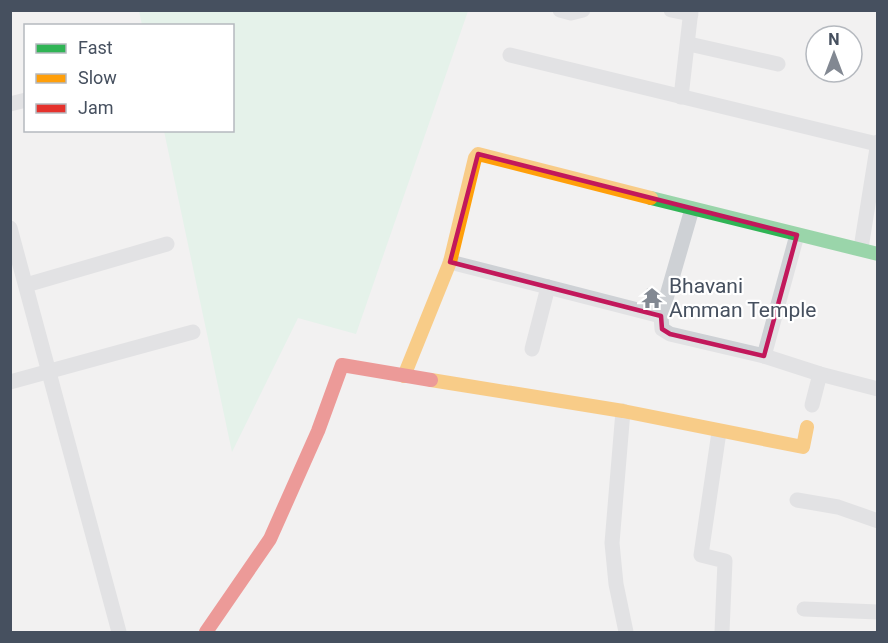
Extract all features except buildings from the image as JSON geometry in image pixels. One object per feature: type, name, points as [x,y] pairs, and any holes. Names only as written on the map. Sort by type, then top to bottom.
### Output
[{"type":"street","points":[[560,10],[571,13],[583,10]]},
{"type":"street","points":[[670,10],[691,12],[681,97]]},
{"type":"street","points":[[688,44],[778,64]]},
{"type":"street","points":[[510,55],[877,143],[861,248]]},
{"type":"street","points":[[404,376],[450,262],[475,158],[478,154],[878,254]]},
{"type":"street","points":[[692,209],[661,316],[662,329],[670,334],[764,356],[878,389]]},
{"type":"street","points":[[10,228],[119,633]]},
{"type":"street","points":[[764,356],[796,235]]},
{"type":"street","points":[[26,285],[167,244]]},
{"type":"street","points":[[450,262],[661,316]]},
{"type":"street","points":[[532,349],[548,287]]},
{"type":"street","points":[[10,382],[194,332]]},
{"type":"street","points":[[206,633],[270,539],[318,431],[342,365],[624,411],[719,432],[803,447],[807,428]]},
{"type":"street","points":[[812,405],[820,374]]},
{"type":"street","points":[[624,411],[612,543],[616,584],[626,633]]},
{"type":"street","points":[[719,432],[700,555],[725,561],[722,633]]},
{"type":"street","points":[[796,500],[838,507],[878,521]]},
{"type":"street","points":[[804,609],[878,612]]},
{"type":"highlighted area","points":[[478,154],[797,235],[764,356],[670,334],[662,329],[661,316],[450,262]]},
{"type":"green space","points":[[139,11],[468,11],[356,334],[298,318],[232,452],[164,132],[234,132],[234,24],[142,24]]},
{"type":"traffic: fast","points":[[651,198],[878,254]]},
{"type":"traffic: slow","points":[[404,376],[450,262],[475,158],[478,154],[651,198]]},
{"type":"traffic: slow","points":[[431,380],[623,411],[803,447],[807,427]]},
{"type":"traffic: jam","points":[[206,632],[270,539],[318,431],[342,365],[431,380]]},
{"type":"place","name":"Bhavani Amman Temple","points":[[652,298]]}]
